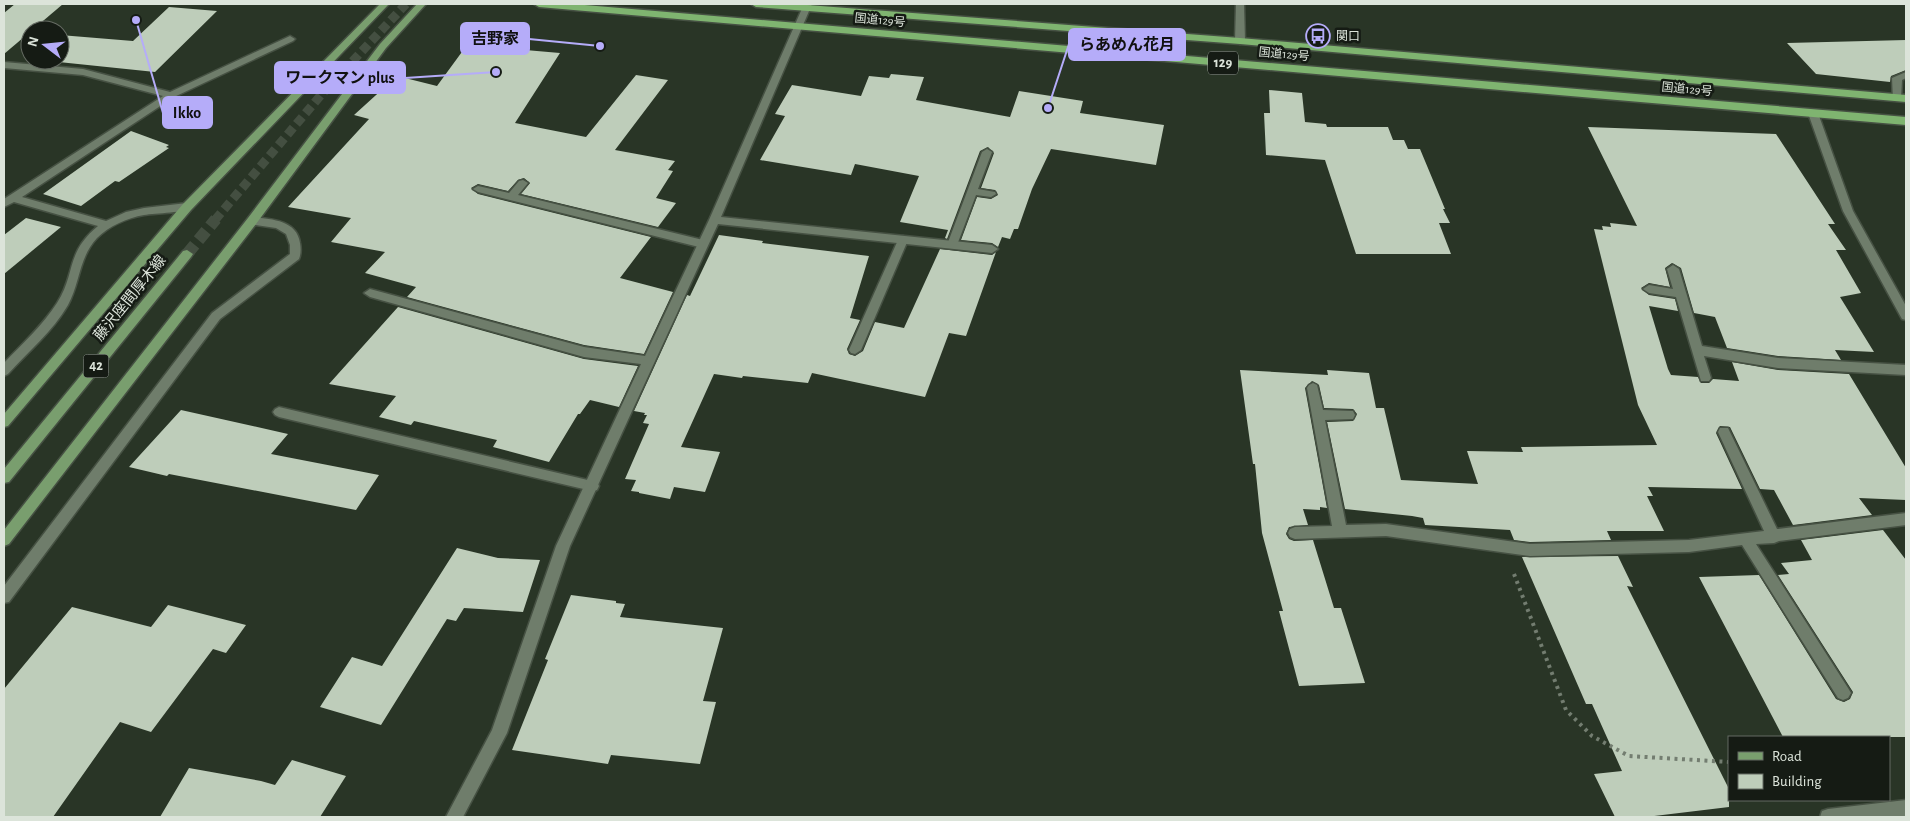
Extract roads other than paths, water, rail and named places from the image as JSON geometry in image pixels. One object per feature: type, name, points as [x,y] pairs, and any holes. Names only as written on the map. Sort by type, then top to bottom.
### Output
[{"type":"highway","name":"国道129号","points":[[539,4],[1906,121]]},
{"type":"highway","name":"国道129号","points":[[756,4],[807,6],[1240,41],[1901,99]]},
{"type":"main road","points":[[4,422],[187,207],[385,4]]},
{"type":"main road","points":[[4,540],[252,221],[383,46],[422,4]]},
{"type":"main road","name":"藤沢座間厚木線","points":[[4,478],[187,254]]},
{"type":"street","points":[[1240,4],[1240,41]]},
{"type":"street","points":[[454,817],[499,733],[563,546],[714,220],[807,6]]},
{"type":"street","points":[[8,201],[171,95],[290,39]]},
{"type":"street","points":[[4,65],[83,72],[171,95]]},
{"type":"street","points":[[1901,99],[1897,78],[1906,75]]},
{"type":"street","points":[[1813,113],[1848,211],[1906,316]]},
{"type":"street","points":[[952,245],[987,152]]},
{"type":"street","points":[[511,197],[523,183]]},
{"type":"street","points":[[478,189],[703,244]]},
{"type":"street","points":[[972,191],[991,194]]},
{"type":"street","points":[[8,201],[107,225]]},
{"type":"street","points":[[4,371],[63,304],[83,248],[107,225],[137,213],[166,208],[187,207]]},
{"type":"street","points":[[714,220],[992,249]]},
{"type":"street","points":[[4,597],[216,316],[295,256],[296,240],[289,229],[271,223],[252,221]]},
{"type":"street","points":[[855,350],[903,240]]},
{"type":"street","points":[[1673,269],[1705,378]]},
{"type":"street","points":[[1649,289],[1681,294]]},
{"type":"street","points":[[370,293],[584,352],[649,361]]},
{"type":"street","points":[[1698,350],[1778,364],[1906,370]]},
{"type":"street","points":[[1314,388],[1340,532]]},
{"type":"street","points":[[279,412],[592,486]]},
{"type":"street","points":[[1319,414],[1349,415]]},
{"type":"street","points":[[1724,432],[1774,537]]},
{"type":"street","points":[[1295,533],[1386,530],[1530,550],[1633,548],[1689,546],[1746,540],[1906,519]]},
{"type":"street","points":[[1746,540],[1843,693]]},
{"type":"street","points":[[1828,817],[1906,808]]},
{"type":"tunnel","points":[[215,220],[321,95],[406,4]]},
{"type":"tunnel","points":[[187,254],[216,219]]},
{"type":"place","name":"Ikko","points":[[136,20]]},
{"type":"place","name":"関口","points":[[1318,36]]},
{"type":"place","name":"吉野家","points":[[600,46]]},
{"type":"place","name":"ワークマン plus","points":[[496,72]]},
{"type":"place","name":"らあめん花月","points":[[1048,108]]}]
